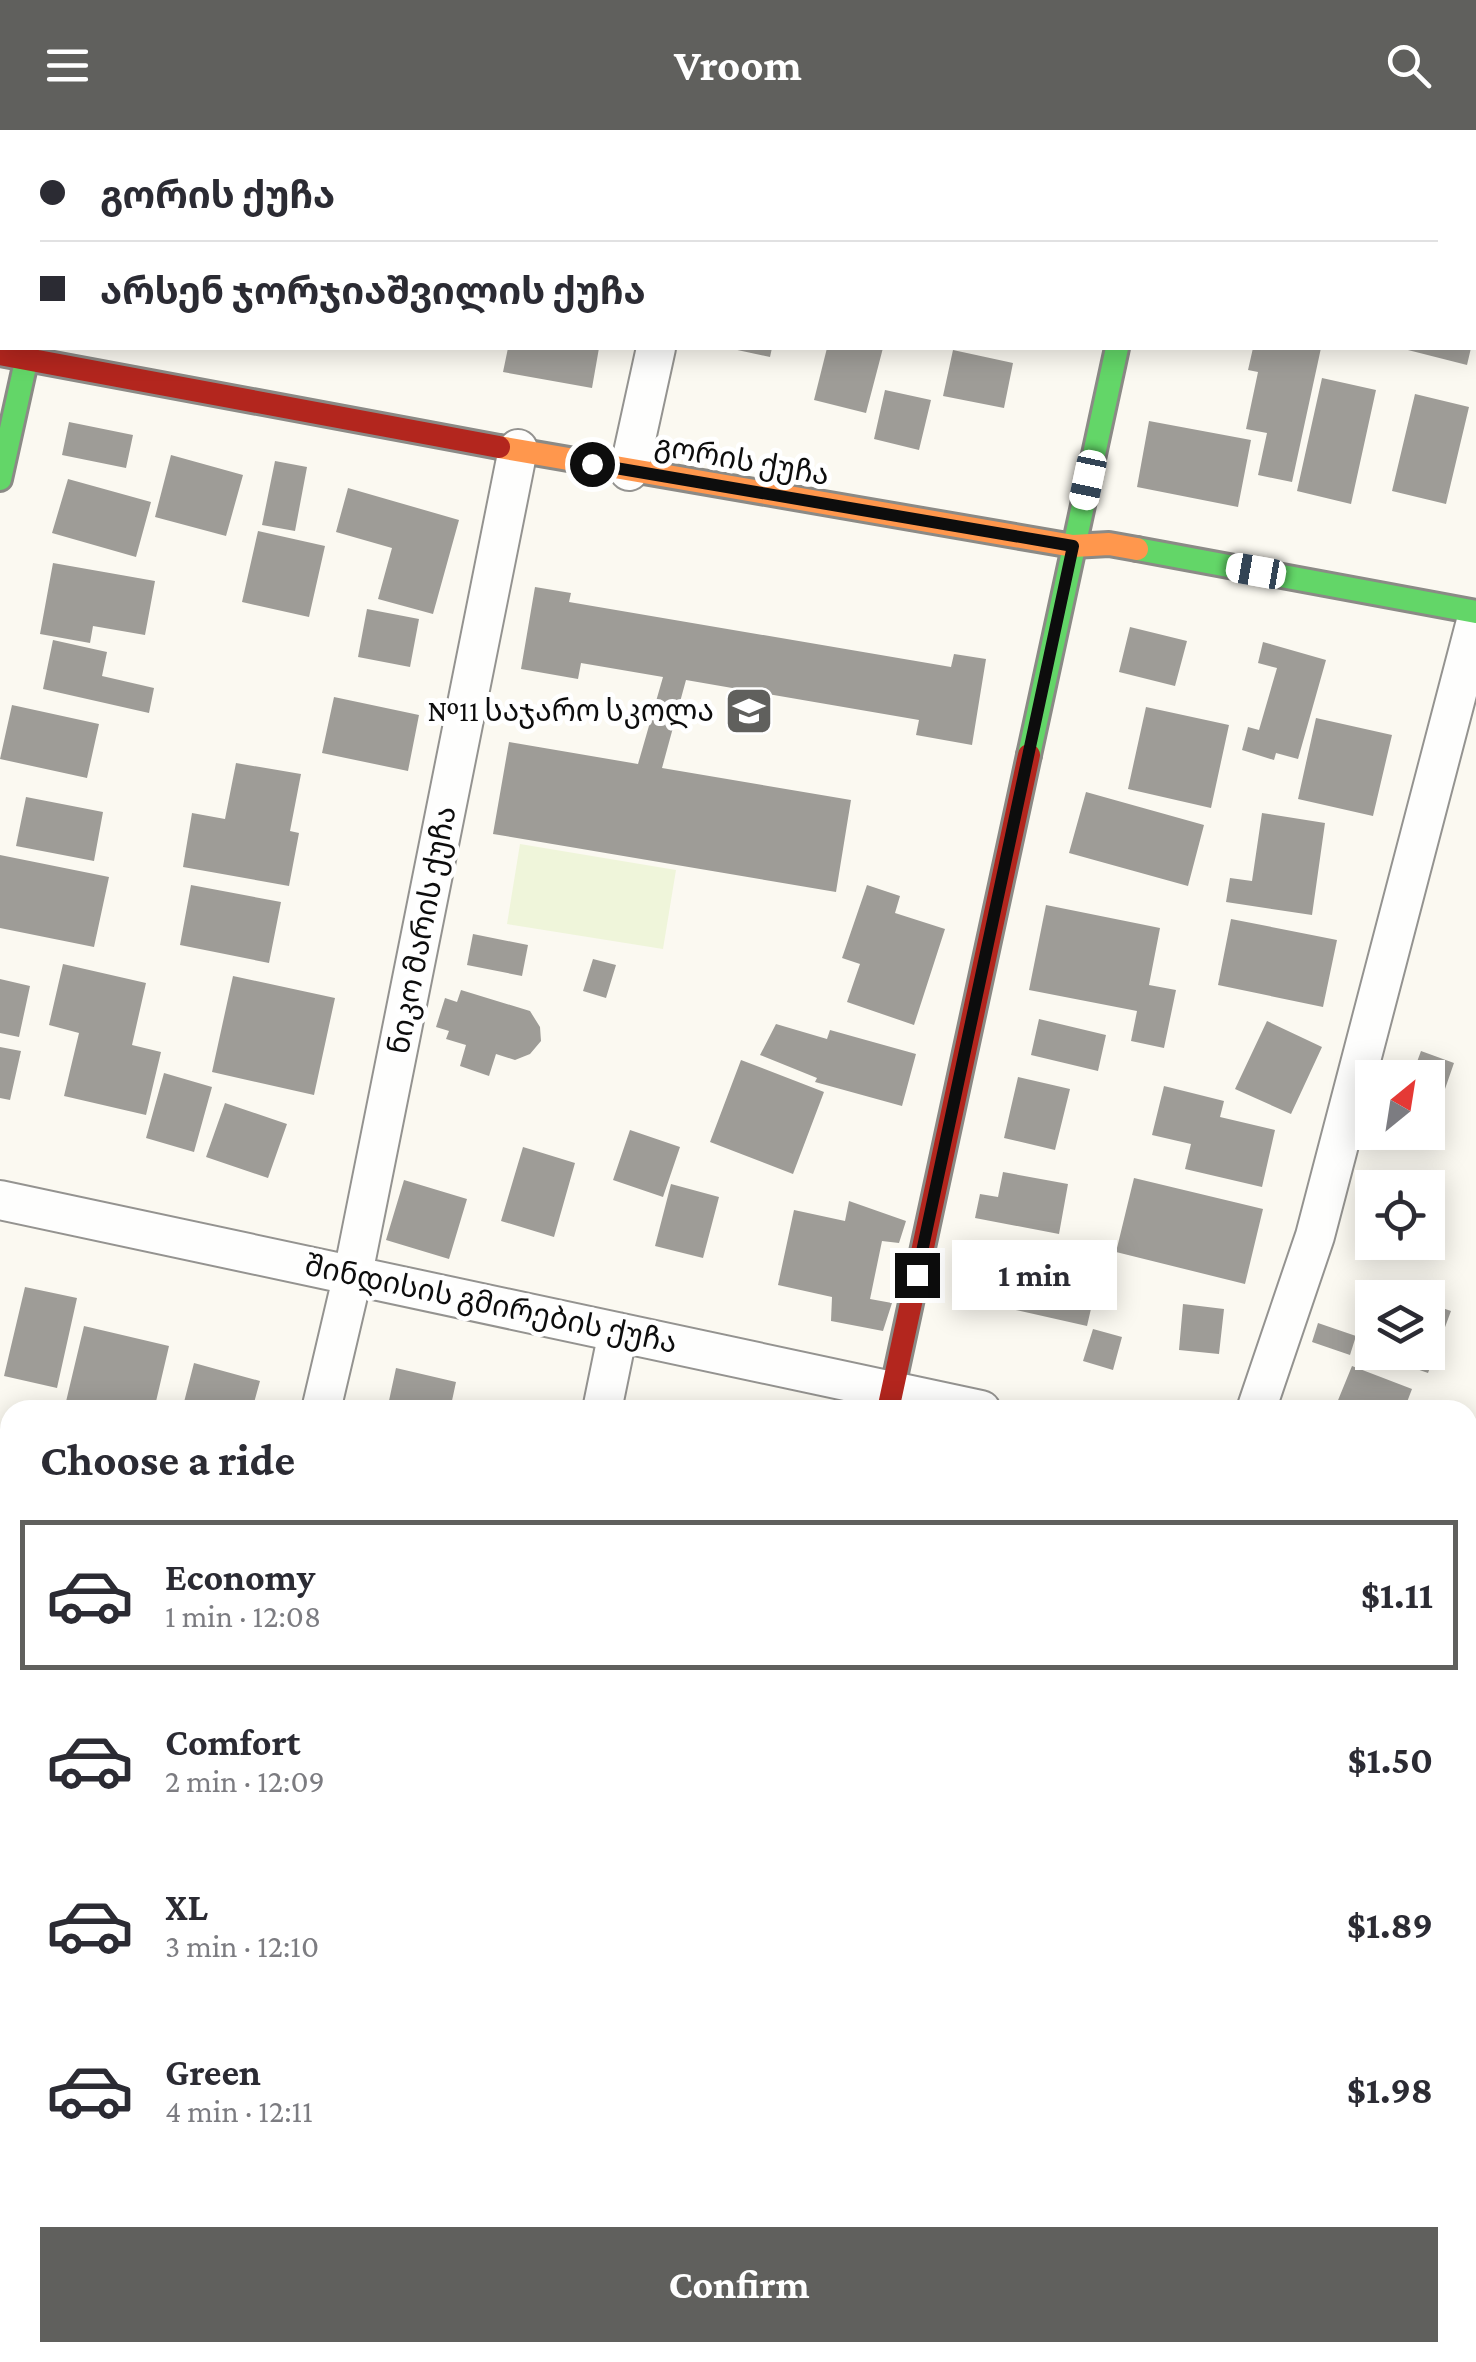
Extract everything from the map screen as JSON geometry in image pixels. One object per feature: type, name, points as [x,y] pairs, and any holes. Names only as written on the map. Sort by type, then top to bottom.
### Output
[{"type":"street","points":[[629,471],[656,350]]},
{"type":"street","points":[[890,1400],[1117,350]]},
{"type":"street","points":[[0,479],[28,353]]},
{"type":"street","name":"გორის ქუჩა","points":[[0,354],[28,353],[629,471],[1073,546],[1109,544],[1476,612]]},
{"type":"street","name":"ნიკო მარის ქუჩა","points":[[324,1400],[518,450]]},
{"type":"street","points":[[1259,1400],[1315,1236],[1474,642]]},
{"type":"street","name":"შინდისის გმირების ქუჩა","points":[[0,1200],[618,1332],[890,1400]]},
{"type":"street","points":[[604,1400],[618,1332]]},
{"type":"green space","points":[[520,844],[676,870],[663,949],[507,924]]},
{"type":"building","points":[[508,350],[599,350],[592,388],[503,372]]},
{"type":"building","points":[[737,350],[772,350],[770,357]]},
{"type":"building","points":[[826,350],[882,350],[866,413],[814,400]]},
{"type":"building","points":[[953,350],[1013,363],[1004,408],[943,396]]},
{"type":"building","points":[[1253,350],[1321,350],[1292,482],[1258,475],[1267,433],[1246,429],[1258,372],[1248,370]]},
{"type":"building","points":[[1408,350],[1471,350],[1467,365]]},
{"type":"building","points":[[1322,378],[1376,390],[1351,504],[1297,491]]},
{"type":"building","points":[[885,390],[931,400],[919,450],[874,439]]},
{"type":"building","points":[[1415,394],[1469,407],[1446,504],[1392,491]]},
{"type":"building","points":[[1149,421],[1251,440],[1238,507],[1137,487]]},
{"type":"building","points":[[69,422],[133,435],[126,468],[62,455]]},
{"type":"building","points":[[171,455],[243,475],[226,536],[155,517]]},
{"type":"building","points":[[275,461],[307,467],[295,531],[262,525]]},
{"type":"building","points":[[68,479],[151,502],[136,557],[52,533]]},
{"type":"building","points":[[348,488],[459,520],[433,614],[378,599],[392,548],[336,532]]},
{"type":"building","points":[[258,531],[325,546],[309,617],[242,602]]},
{"type":"building","points":[[53,563],[155,581],[145,635],[93,626],[90,643],[40,634]]},
{"type":"building","points":[[535,587],[571,593],[569,602],[951,667],[954,654],[986,659],[972,745],[916,735],[919,720],[686,680],[662,768],[851,800],[836,892],[493,834],[509,742],[638,764],[663,677],[581,663],[578,679],[521,669]]},
{"type":"building","points":[[367,609],[419,619],[410,667],[358,657]]},
{"type":"building","points":[[1130,627],[1187,641],[1175,686],[1119,672]]},
{"type":"building","points":[[53,640],[107,652],[102,676],[154,688],[149,713],[43,689]]},
{"type":"building","points":[[1263,642],[1326,660],[1298,759],[1276,753],[1274,760],[1242,750],[1248,727],[1259,730],[1277,668],[1258,663]]},
{"type":"building","points":[[334,697],[419,715],[408,771],[322,753]]},
{"type":"building","points":[[12,705],[99,724],[87,778],[0,759]]},
{"type":"building","points":[[1146,707],[1229,725],[1211,808],[1128,789]]},
{"type":"building","points":[[1316,718],[1392,735],[1373,816],[1298,799]]},
{"type":"building","points":[[236,763],[301,774],[290,831],[299,833],[289,886],[183,867],[192,813],[225,819]]},
{"type":"building","points":[[1086,792],[1204,825],[1188,886],[1069,853]]},
{"type":"building","points":[[26,797],[103,812],[94,861],[16,846]]},
{"type":"building","points":[[1262,813],[1325,823],[1312,915],[1226,902],[1230,878],[1252,881]]},
{"type":"building","points":[[0,855],[109,877],[94,947],[0,928]]},
{"type":"building","points":[[191,885],[281,902],[269,963],[180,945]]},
{"type":"building","points":[[867,885],[900,896],[895,913],[945,929],[914,1025],[847,1002],[860,964],[842,958]]},
{"type":"building","points":[[1046,905],[1160,928],[1149,985],[1176,990],[1164,1048],[1131,1041],[1137,1011],[1029,990]]},
{"type":"building","points":[[1231,919],[1337,940],[1323,1007],[1218,985]]},
{"type":"building","points":[[473,934],[528,945],[522,976],[467,965]]},
{"type":"building","points":[[593,959],[616,965],[606,998],[583,991]]},
{"type":"building","points":[[63,964],[146,983],[132,1045],[161,1052],[146,1115],[64,1096],[79,1033],[49,1025]]},
{"type":"building","points":[[233,976],[335,998],[314,1095],[212,1072]]},
{"type":"building","points":[[0,979],[30,986],[19,1037],[0,1033]]},
{"type":"building","points":[[461,990],[530,1011],[540,1027],[541,1041],[530,1054],[515,1060],[496,1054],[489,1076],[460,1066],[466,1045],[446,1039],[449,1031],[436,1027],[445,998],[457,1002]]},
{"type":"building","points":[[1039,1019],[1106,1035],[1098,1071],[1031,1055]]},
{"type":"building","points":[[1267,1021],[1322,1047],[1291,1114],[1235,1089]]},
{"type":"building","points":[[776,1024],[827,1039],[830,1030],[916,1054],[902,1106],[815,1082],[817,1078],[760,1055]]},
{"type":"building","points":[[0,1047],[21,1051],[10,1100],[0,1098]]},
{"type":"building","points":[[1421,1051],[1454,1063],[1445,1089],[1445,1060],[1418,1060]]},
{"type":"building","points":[[741,1060],[824,1092],[793,1174],[710,1142]]},
{"type":"building","points":[[164,1073],[212,1087],[194,1152],[146,1138]]},
{"type":"building","points":[[1018,1077],[1070,1089],[1055,1150],[1004,1138]]},
{"type":"building","points":[[1164,1086],[1224,1101],[1220,1117],[1275,1130],[1262,1187],[1185,1169],[1191,1144],[1152,1135]]},
{"type":"building","points":[[225,1103],[287,1124],[268,1178],[206,1157]]},
{"type":"building","points":[[630,1130],[680,1147],[663,1197],[613,1180]]},
{"type":"building","points":[[523,1147],[575,1163],[554,1237],[501,1221]]},
{"type":"building","points":[[1003,1172],[1068,1184],[1059,1234],[975,1218],[980,1194],[998,1197]]},
{"type":"building","points":[[1134,1178],[1263,1209],[1245,1284],[1116,1252]]},
{"type":"building","points":[[404,1180],[467,1199],[449,1259],[386,1240]]},
{"type":"building","points":[[671,1184],[719,1197],[703,1258],[655,1246]]},
{"type":"building","points":[[849,1201],[906,1221],[899,1243],[882,1241],[870,1299],[892,1303],[883,1331],[831,1321],[832,1297],[778,1285],[794,1210],[845,1221]]},
{"type":"building","points":[[1015,1251],[1100,1270],[1087,1326],[1003,1307]]},
{"type":"building","points":[[25,1287],[77,1298],[57,1388],[4,1376]]},
{"type":"building","points":[[1183,1304],[1224,1309],[1219,1354],[1179,1350]]},
{"type":"building","points":[[1318,1323],[1355,1336],[1350,1355],[1312,1342]]},
{"type":"building","points":[[84,1326],[169,1346],[156,1400],[66,1400]]},
{"type":"building","points":[[1093,1329],[1122,1337],[1113,1370],[1083,1361]]},
{"type":"building","points":[[194,1363],[260,1381],[255,1400],[185,1400]]},
{"type":"building","points":[[1352,1366],[1412,1389],[1408,1400],[1338,1400]]},
{"type":"building","points":[[396,1368],[456,1382],[452,1400],[389,1400]]},
{"type":"traffic: fast","points":[[0,479],[29,350]]},
{"type":"traffic: fast","points":[[1029,755],[1117,350]]},
{"type":"traffic: fast","points":[[1137,549],[1476,612]]},
{"type":"traffic: slow","points":[[499,447],[1073,546],[1109,544],[1137,549]]},
{"type":"traffic: jam","points":[[0,354],[499,447]]},
{"type":"traffic: jam","points":[[890,1400],[1029,755]]},
{"type":"place","name":"№11 საჯარო სკოლა","points":[[749,711]]},
{"type":"route","points":[[592,464],[1073,546],[917,1275]]}]
